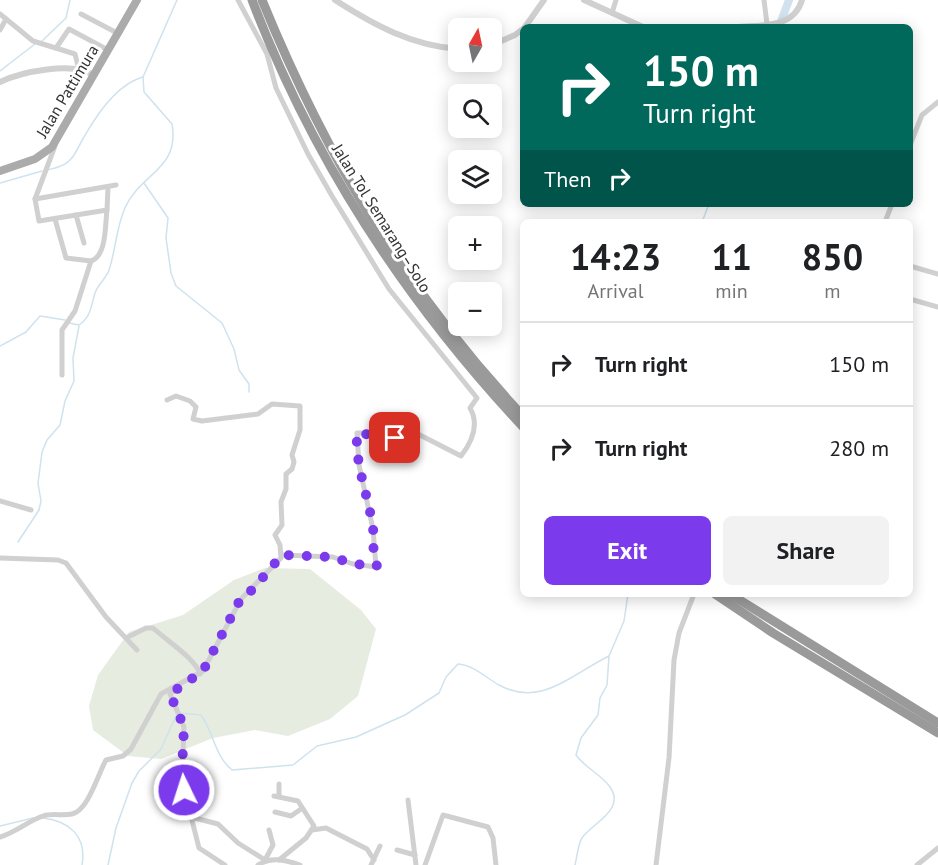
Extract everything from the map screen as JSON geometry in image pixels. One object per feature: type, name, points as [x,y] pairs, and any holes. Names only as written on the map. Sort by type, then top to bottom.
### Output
[{"type":"highway","name":"Jalan Tol Semarang–Solo","points":[[252,0],[310,128],[369,231],[436,327],[520,423]]},
{"type":"highway","name":"Jalan Tol Semarang–Solo","points":[[262,0],[313,117],[365,212],[442,322],[520,412]]},
{"type":"highway","points":[[719,597],[773,633],[938,733]]},
{"type":"highway","points":[[735,597],[938,723]]},
{"type":"main road","name":"Jalan Pattimura","points":[[0,171],[35,159],[47,152],[56,141],[119,34],[136,0]]},
{"type":"street","points":[[238,0],[267,54],[276,87],[303,144],[332,196],[389,289],[477,399],[470,408],[475,419],[473,437],[470,446],[461,456],[414,432],[407,441],[370,433],[357,433],[359,465],[373,529],[376,567],[353,564],[333,557],[282,555]]},
{"type":"street","points":[[335,0],[398,36],[448,48]]},
{"type":"street","points":[[529,24],[544,0]]},
{"type":"street","points":[[584,0],[630,24]]},
{"type":"street","points":[[612,13],[616,0]]},
{"type":"street","points":[[764,0],[767,24],[784,22],[796,14],[802,0]]},
{"type":"street","points":[[0,14],[39,43],[75,54],[80,70]]},
{"type":"street","points":[[81,14],[119,34]]},
{"type":"street","points":[[0,30],[6,19]]},
{"type":"street","points":[[56,48],[69,29],[108,50]]},
{"type":"street","points":[[502,41],[520,32]]},
{"type":"street","points":[[0,81],[36,71],[80,70],[93,75]]},
{"type":"street","points":[[913,138],[922,116],[938,102]]},
{"type":"street","points":[[56,141],[35,200],[39,221],[107,210]]},
{"type":"street","points":[[35,200],[116,185]]},
{"type":"street","points":[[55,219],[66,258],[92,261],[98,258],[107,210],[108,187]]},
{"type":"street","points":[[76,215],[84,243]]},
{"type":"street","points":[[62,375],[60,344],[68,321],[80,298],[92,261]]},
{"type":"street","points":[[913,267],[938,274]]},
{"type":"street","points":[[913,301],[938,307]]},
{"type":"street","points":[[167,400],[176,396],[190,401],[196,407],[194,419],[202,421],[258,414],[272,404],[300,406],[300,430],[292,455],[294,462],[292,469],[286,474],[286,489],[281,502],[282,525],[275,535],[282,555]]},
{"type":"street","points":[[0,501],[31,510]]},
{"type":"street","points":[[225,865],[199,848],[182,781],[184,739],[180,718],[170,694],[201,673],[241,598],[256,586],[282,555]]},
{"type":"street","points":[[0,558],[58,560],[66,563],[106,617],[137,650]]},
{"type":"street","points":[[656,865],[669,758],[674,660],[679,633],[693,597]]},
{"type":"street","points":[[126,638],[149,627],[184,654],[201,673]]},
{"type":"street","points":[[0,837],[39,818],[73,814],[80,810],[90,797],[95,778],[106,760],[123,756],[131,749],[161,694],[201,673]]},
{"type":"street","points":[[279,784],[276,795],[298,801],[301,809],[313,823],[312,830]]},
{"type":"street","points":[[408,800],[416,865]]},
{"type":"street","points":[[275,812],[291,816],[301,809]]},
{"type":"street","points":[[425,865],[443,815],[488,828],[493,838],[496,865]]},
{"type":"street","points":[[191,817],[218,824],[238,843],[265,860],[279,860],[300,865]]},
{"type":"street","points":[[279,860],[312,830],[326,828],[367,849],[372,862],[379,865]]},
{"type":"street","points":[[258,865],[265,860],[274,843],[269,830]]},
{"type":"street","points":[[372,862],[380,846]]},
{"type":"street","points":[[917,865],[938,848]]},
{"type":"street","points":[[398,850],[415,855]]},
{"type":"shaded area","points":[[265,568],[310,569],[361,610],[376,629],[358,696],[330,719],[288,736],[255,730],[213,738],[161,759],[128,756],[93,730],[89,706],[98,675],[129,632],[183,615],[234,580]]},
{"type":"waterway","points":[[42,41],[66,18],[70,0]]},
{"type":"waterway","points":[[69,323],[79,325],[88,315],[96,290],[109,270],[125,208],[132,196],[165,162],[170,152],[173,139],[172,124],[144,92],[143,77],[177,0]]},
{"type":"waterway","points":[[780,24],[789,0]]},
{"type":"waterway","points":[[0,71],[35,44]]},
{"type":"waterway","points":[[47,170],[62,166],[69,161],[95,119],[116,93],[143,77]]},
{"type":"waterway","points":[[0,183],[42,171]]},
{"type":"waterway","points":[[144,183],[168,218],[166,238],[171,273],[176,286],[222,323],[234,349],[239,370],[249,384],[249,392]]},
{"type":"waterway","points":[[703,219],[708,207]]},
{"type":"waterway","points":[[0,346],[26,332],[40,316],[65,320]]},
{"type":"waterway","points":[[18,542],[39,510],[41,501],[38,483],[42,452],[47,440],[60,425],[65,401],[74,381],[73,358],[79,326]]},
{"type":"waterway","points":[[575,865],[582,838],[606,816],[614,803],[614,795],[610,787],[576,755],[581,738],[598,715],[600,698],[607,685],[609,656],[624,621],[628,597]]},
{"type":"waterway","points":[[179,713],[201,715],[221,758],[232,770],[293,765],[317,746],[356,737],[405,715],[439,693],[446,677],[458,664],[475,669],[499,685],[514,691],[529,693],[556,686],[609,656]]},
{"type":"waterway","points":[[108,865],[116,828],[132,783],[139,771],[161,749],[176,716]]},
{"type":"waterway","points":[[0,826],[33,818]]},
{"type":"waterway","points":[[43,818],[61,823],[74,832],[82,846],[82,865]]},
{"type":"route","points":[[184,790],[182,781],[184,727],[170,694],[199,677],[241,598],[252,590],[282,555],[333,557],[353,564],[377,566],[373,529],[365,501],[359,465],[357,433],[395,438]]}]
